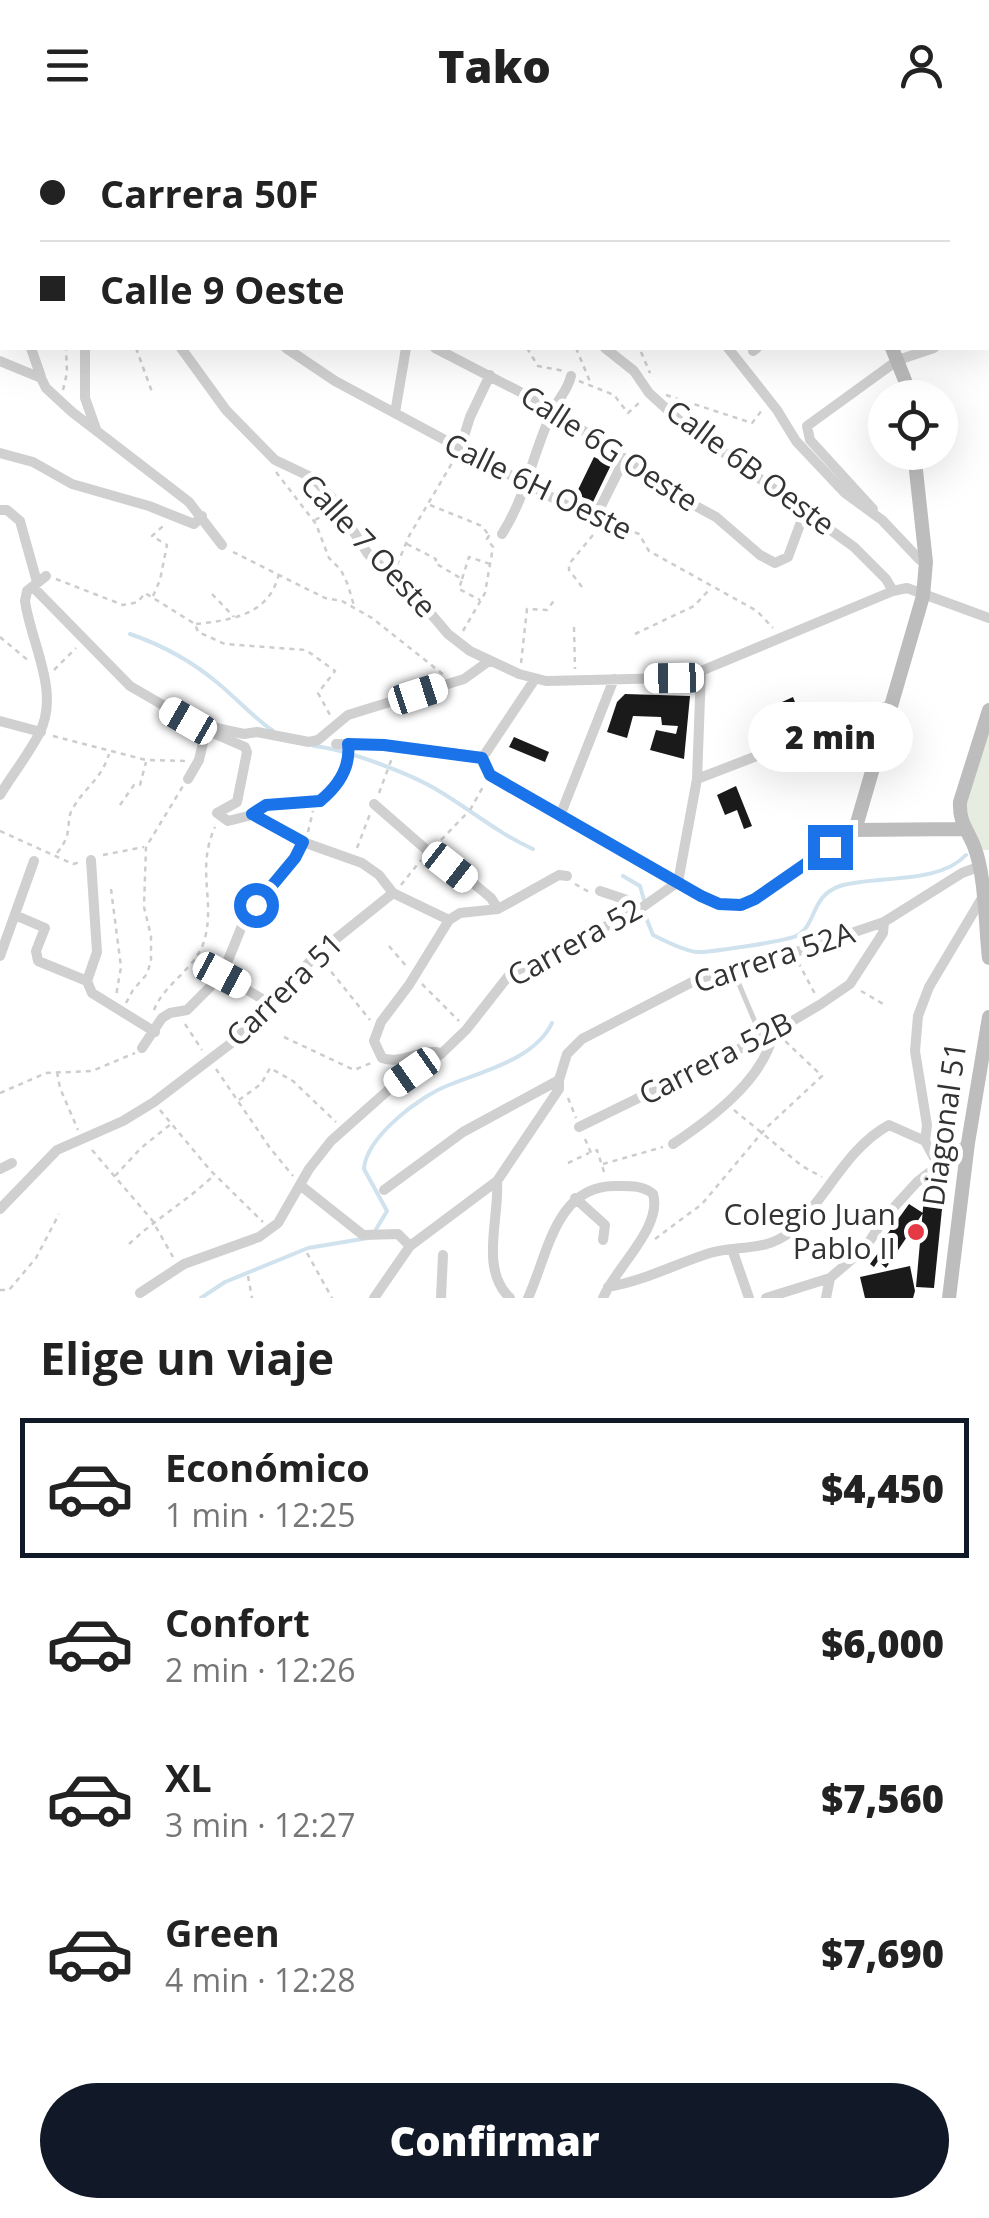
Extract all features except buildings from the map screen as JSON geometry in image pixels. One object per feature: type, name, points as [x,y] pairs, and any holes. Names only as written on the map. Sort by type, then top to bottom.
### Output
[{"type":"street","points":[[31,350],[41,378],[62,402],[190,502],[198,520],[222,545]]},
{"type":"street","points":[[85,350],[85,398],[96,431]]},
{"type":"street","name":"Calle 7 Oeste","points":[[183,350],[226,410],[275,460],[313,478],[338,507],[368,554],[457,641],[519,674],[535,679],[674,678],[702,671],[893,591]]},
{"type":"street","name":"Calle 6H Oeste","points":[[289,350],[335,381],[460,450],[600,520]]},
{"type":"street","points":[[395,413],[406,350]]},
{"type":"street","name":"Calle 6G Oeste","points":[[439,350],[553,409],[670,492],[716,517],[775,563],[788,557],[805,511]]},
{"type":"street","name":"Calle 6B Oeste","points":[[608,350],[702,438],[854,547],[893,591]]},
{"type":"street","points":[[730,350],[796,441],[845,492],[882,520]]},
{"type":"street","points":[[921,350],[895,354],[807,426],[806,433],[882,520],[926,562]]},
{"type":"street","points":[[895,354],[902,380]]},
{"type":"street","points":[[0,360],[41,378]]},
{"type":"street","points":[[460,450],[490,374]]},
{"type":"street","points":[[495,534],[514,514],[553,409],[571,376]]},
{"type":"street","points":[[62,402],[85,398]]},
{"type":"street","points":[[0,453],[32,462],[72,484],[169,515],[198,520]]},
{"type":"street","points":[[600,520],[625,458]]},
{"type":"street","points":[[855,830],[923,596],[926,562],[916,470]]},
{"type":"street","points":[[0,510],[7,510],[20,521],[39,582],[84,638],[130,686],[244,747],[247,752],[237,802],[219,815]]},
{"type":"street","points":[[0,794],[40,732],[46,709],[42,671],[25,601],[39,582]]},
{"type":"street","points":[[893,591],[906,588],[989,618]]},
{"type":"street","points":[[188,780],[206,730],[212,727],[309,742],[318,740],[368,706],[464,679],[489,661]]},
{"type":"street","points":[[678,882],[696,779],[702,671]]},
{"type":"street","points":[[482,758],[535,679]]},
{"type":"street","points":[[560,816],[614,680]]},
{"type":"street","points":[[696,779],[892,704]]},
{"type":"street","points":[[988,717],[960,802],[962,829],[974,846],[978,867],[989,958]]},
{"type":"street","points":[[0,722],[40,732]]},
{"type":"street","points":[[219,815],[236,820],[266,805],[314,802],[328,794],[339,781],[349,756],[342,744],[384,745],[482,758]]},
{"type":"street","points":[[482,758],[490,775],[719,904],[741,905],[855,830],[962,829]]},
{"type":"street","points":[[374,804],[491,898],[498,910]]},
{"type":"street","points":[[252,814],[303,842],[362,863],[379,875],[393,893],[448,920]]},
{"type":"street","points":[[142,1048],[162,1018],[187,1010],[222,975],[244,921],[295,858],[303,842]]},
{"type":"street","points":[[92,860],[97,952],[87,981],[92,993],[151,1030]]},
{"type":"street","points":[[0,953],[34,862]]},
{"type":"street","name":"Carrera 52A","points":[[559,1080],[567,1054],[582,1040],[698,979],[884,922],[948,881],[978,867]]},
{"type":"street","points":[[442,1053],[424,1051],[390,1061],[382,1058],[374,1041],[379,1026],[448,920],[460,913],[498,910],[559,875],[568,876]]},
{"type":"street","name":"Carrera 52","points":[[272,1229],[331,1141],[394,1085],[442,1053],[466,1030],[510,974],[637,911],[678,882]]},
{"type":"street","points":[[600,892],[626,900],[637,911]]},
{"type":"street","name":"Carrera 51","points":[[0,1209],[57,1150],[154,1102],[234,1041],[317,954],[393,893]]},
{"type":"street","points":[[938,1167],[925,1141],[927,1125],[915,1051],[918,1016],[929,988],[982,898]]},
{"type":"street","points":[[15,916],[44,928],[36,957],[87,981]]},
{"type":"street","points":[[850,984],[883,933],[884,922]]},
{"type":"street","points":[[222,975],[269,1004]]},
{"type":"street","name":"Carrera 52B","points":[[579,1127],[774,1032],[850,984]]},
{"type":"street","name":"Diagonal 51","points":[[950,1298],[968,1143],[982,1099],[989,1017]]},
{"type":"street","points":[[673,1144],[705,1123],[756,1070],[770,1049],[774,1032]]},
{"type":"street","points":[[374,1298],[410,1246],[497,1181],[559,1089],[559,1080],[463,1132],[384,1190]]},
{"type":"street","points":[[606,1293],[706,1254],[762,1246],[787,1235],[868,1140],[889,1125],[925,1141]]},
{"type":"street","points":[[83,1138],[92,1150]]},
{"type":"street","points":[[766,1298],[830,1278],[865,1248],[886,1216],[918,1182],[968,1143]]},
{"type":"street","points":[[0,1169],[12,1163]]},
{"type":"street","points":[[497,1181],[494,1260],[504,1296]]},
{"type":"street","points":[[300,1185],[363,1235],[398,1234],[410,1246]]},
{"type":"street","points":[[528,1298],[559,1220],[575,1198],[608,1186],[642,1187],[653,1194],[656,1204],[652,1219],[606,1293]]},
{"type":"street","points":[[575,1198],[605,1225],[603,1240]]},
{"type":"street","points":[[140,1293],[179,1266],[272,1229]]},
{"type":"street","points":[[732,1249],[749,1298]]},
{"type":"street","points":[[442,1254],[442,1298]]},
{"type":"street","points":[[826,1298],[830,1278]]},
{"type":"lane","points":[[733,970],[762,1038]]},
{"type":"path","points":[[62,402],[66,350]]},
{"type":"path","points":[[137,350],[152,392]]},
{"type":"path","points":[[577,350],[592,386]]},
{"type":"path","points":[[628,413],[648,396],[670,394],[752,423],[770,401]]},
{"type":"path","points":[[391,574],[460,450]]},
{"type":"path","points":[[275,460],[276,472],[313,521],[329,558],[341,570],[354,608]]},
{"type":"path","points":[[430,505],[495,534],[488,543],[493,547],[492,564],[481,600],[457,641]]},
{"type":"path","points":[[313,521],[338,507]]},
{"type":"path","points":[[152,597],[168,545],[152,536],[169,515]]},
{"type":"path","points":[[582,587],[569,564],[600,520]]},
{"type":"path","name":"Calle 6H Oeste","points":[[600,520],[639,534],[649,551],[756,611],[780,637]]},
{"type":"path","points":[[406,544],[436,558],[435,563],[462,579]]},
{"type":"path","points":[[222,545],[325,598],[342,600],[452,683]]},
{"type":"path","points":[[481,600],[459,589],[462,579],[469,557],[492,564]]},
{"type":"path","points":[[194,624],[248,614],[270,596],[279,573]]},
{"type":"path","points":[[39,582],[123,605],[138,602],[145,593],[194,624],[198,632],[225,644],[306,650],[335,671],[318,694],[338,724]]},
{"type":"path","points":[[635,634],[694,606],[712,587]]},
{"type":"path","points":[[212,594],[235,618]]},
{"type":"path","points":[[519,674],[527,610],[548,610],[555,600]]},
{"type":"path","points":[[574,627],[576,680]]},
{"type":"path","points":[[0,637],[42,671],[59,667],[84,638]]},
{"type":"path","points":[[40,732],[146,760],[198,760]]},
{"type":"path","points":[[56,855],[68,840],[70,811],[103,774],[110,752]]},
{"type":"path","points":[[120,805],[134,785],[140,784],[146,760]]},
{"type":"path","points":[[470,810],[490,775]]},
{"type":"path","points":[[116,1010],[148,974],[151,960],[151,936],[144,906],[146,847],[188,780]]},
{"type":"path","points":[[303,842],[314,802]]},
{"type":"path","points":[[151,1030],[156,1005],[194,962],[205,940],[204,868],[208,842],[219,815]]},
{"type":"path","points":[[0,831],[73,864],[146,847]]},
{"type":"path","points":[[568,876],[579,889],[600,892]]},
{"type":"path","points":[[111,889],[121,967],[116,1010]]},
{"type":"path","points":[[389,946],[466,1030]]},
{"type":"path","points":[[793,953],[821,1004]]},
{"type":"path","points":[[317,954],[379,1026]]},
{"type":"path","points":[[850,984],[885,1005]]},
{"type":"path","points":[[178,1014],[300,1185]]},
{"type":"path","points":[[632,1252],[702,1204],[761,1134],[822,1076],[774,1032]]},
{"type":"path","points":[[284,1037],[354,1070],[382,1058]]},
{"type":"path","points":[[0,1093],[57,1071],[107,1067],[142,1048]]},
{"type":"path","points":[[238,1100],[261,1084],[270,1068],[312,1097],[342,1132]]},
{"type":"path","points":[[57,1071],[72,1120],[83,1138]]},
{"type":"path","points":[[154,1102],[215,1174],[272,1229]]},
{"type":"path","points":[[726,1102],[802,1166],[832,1183]]},
{"type":"path","points":[[114,1177],[141,1148],[172,1124]]},
{"type":"path","points":[[602,1165],[673,1144]]},
{"type":"path","points":[[92,1150],[152,1222],[179,1266]]},
{"type":"path","points":[[568,1163],[591,1152]]},
{"type":"path","points":[[129,1244],[215,1174]]},
{"type":"path","points":[[0,1290],[9,1290],[36,1258],[58,1214]]},
{"type":"path","points":[[307,1253],[332,1298]]},
{"type":"path","points":[[248,1276],[252,1298]]},
{"type":"shaded area","points":[[989,710],[989,850],[982,850],[959,814]]},
{"type":"waterway","points":[[130,634],[199,668],[273,731]]},
{"type":"waterway","points":[[314,746],[360,757],[412,777],[533,849]]},
{"type":"waterway","points":[[645,915],[653,935],[691,951],[763,944],[803,931],[823,897],[840,886],[940,871],[966,855]]},
{"type":"waterway","points":[[623,876],[640,886],[644,900]]},
{"type":"waterway","points":[[375,1231],[387,1211],[364,1169],[384,1131],[437,1090],[521,1055],[534,1046],[552,1023]]},
{"type":"waterway","points":[[201,1298],[225,1282],[308,1248],[368,1238]]},
{"type":"place","name":"Colegio Juan Pablo II","points":[[916,1232]]},
{"type":"route","points":[[256,905],[295,858],[303,842],[252,814],[266,805],[320,801],[339,781],[349,756],[348,744],[482,758],[490,775],[719,904],[741,905],[755,899],[830,847]]}]
